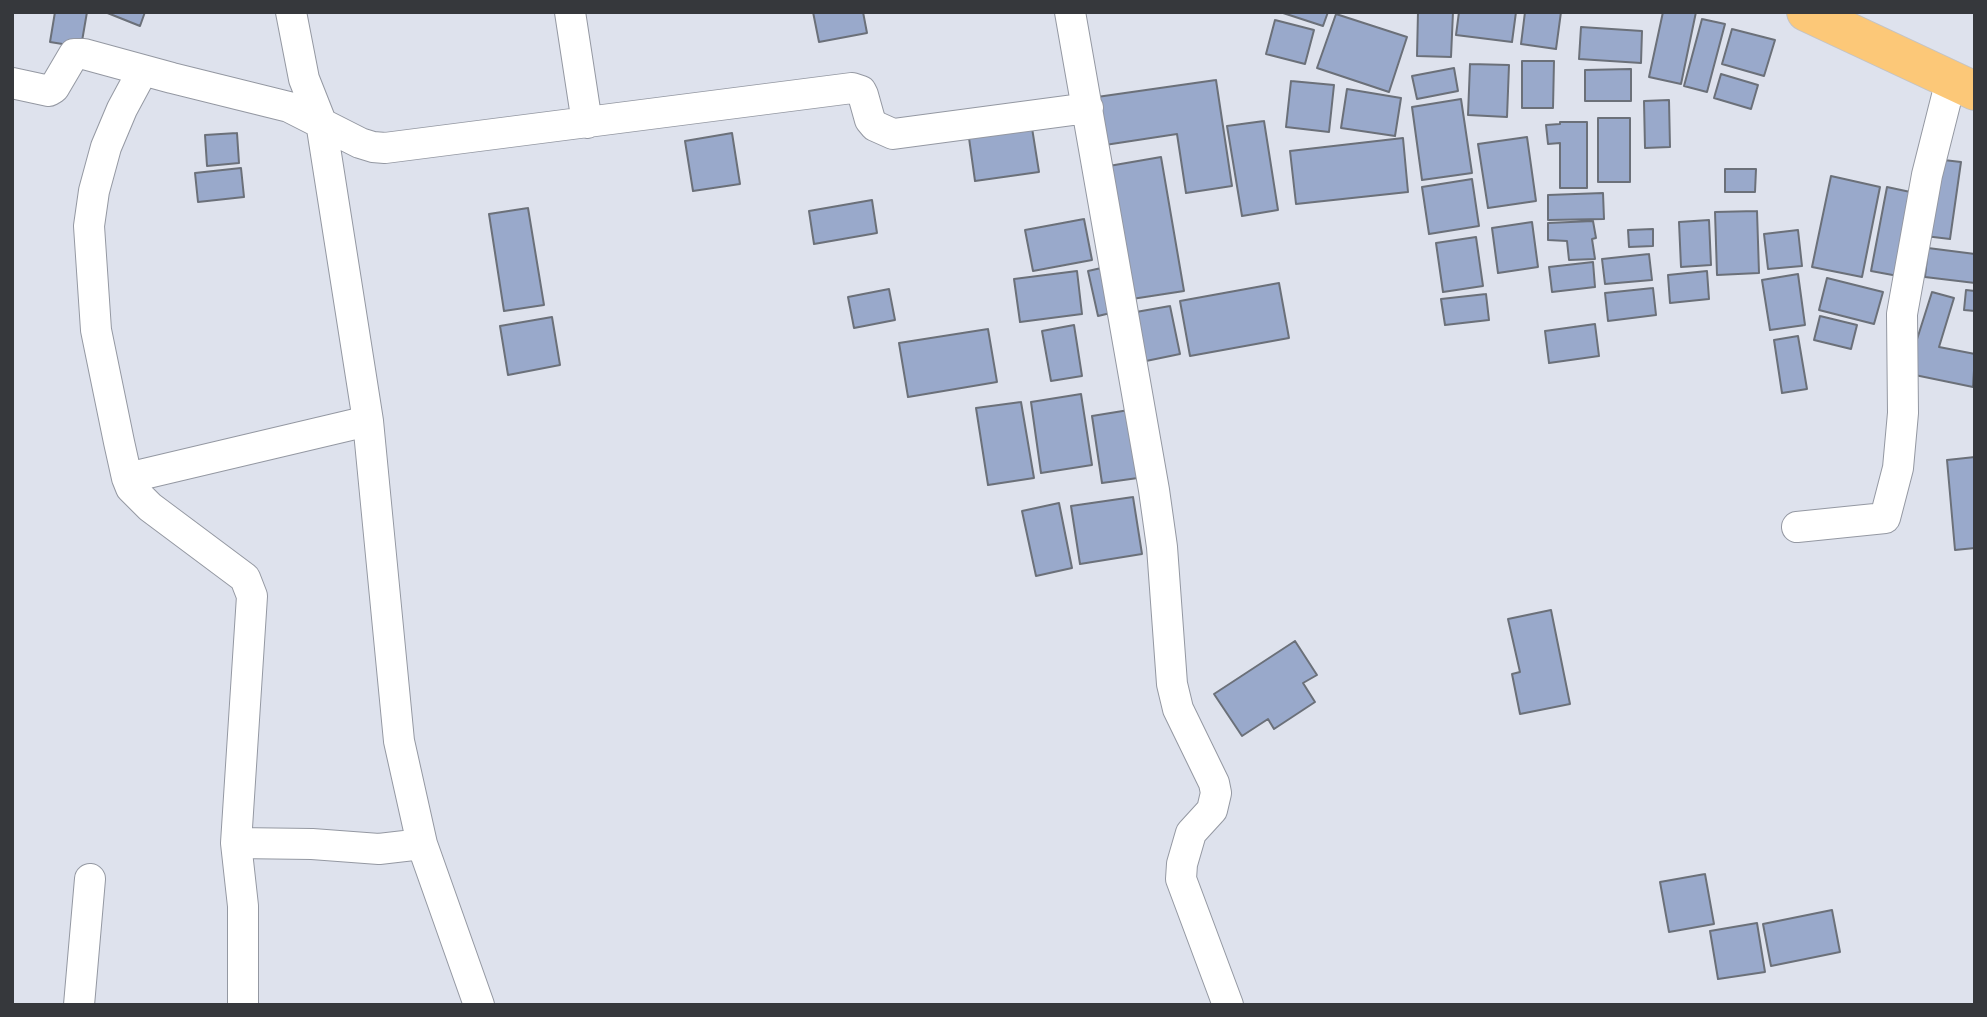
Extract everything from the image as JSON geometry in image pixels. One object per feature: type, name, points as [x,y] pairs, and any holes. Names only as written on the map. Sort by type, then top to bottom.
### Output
[{"type":"highway","points":[[1806,12],[1963,86]]},
{"type":"street","points":[[291,12],[304,79],[321,122],[368,421],[400,741],[422,844],[479,1005]]},
{"type":"street","points":[[570,12],[587,123]]},
{"type":"street","points":[[1070,12],[1154,490],[1162,547],[1172,684],[1178,709],[1214,783],[1216,793],[1212,810],[1191,834],[1182,864],[1181,879],[1227,1005]]},
{"type":"street","points":[[12,83],[49,91],[54,88],[72,57],[84,54],[289,107],[360,143],[385,148],[852,88],[863,94],[870,120],[875,126],[892,134],[1088,108]]},
{"type":"street","points":[[142,70],[121,109],[94,191],[89,226],[96,330],[131,488],[150,508],[245,578],[252,596],[236,842],[243,906],[243,1005]]},
{"type":"street","points":[[1797,527],[1885,518],[1898,468],[1903,413],[1902,314],[1927,175],[1963,86]]},
{"type":"street","points":[[127,478],[368,421]]},
{"type":"street","points":[[236,842],[379,849],[422,844]]},
{"type":"street","points":[[79,1005],[90,879]]},
{"type":"building","points":[[55,12],[87,12],[81,47],[50,42]]},
{"type":"building","points":[[105,12],[145,12],[140,26]]},
{"type":"building","points":[[813,12],[863,12],[867,33],[819,42]]},
{"type":"building","points":[[1280,12],[1328,12],[1323,26]]},
{"type":"building","points":[[1418,12],[1453,12],[1451,57],[1417,56]]},
{"type":"building","points":[[1459,12],[1516,12],[1512,42],[1456,35]]},
{"type":"building","points":[[1525,12],[1561,12],[1556,49],[1521,44]]},
{"type":"building","points":[[1663,12],[1696,12],[1681,84],[1649,77]]},
{"type":"building","points":[[1336,14],[1407,37],[1389,92],[1317,68]]},
{"type":"building","points":[[1702,19],[1725,24],[1707,92],[1684,86]]},
{"type":"building","points":[[1275,20],[1314,30],[1305,64],[1266,54]]},
{"type":"building","points":[[1581,27],[1642,31],[1641,63],[1579,59]]},
{"type":"building","points":[[1732,29],[1775,40],[1764,76],[1722,64]]},
{"type":"building","points":[[1522,61],[1554,61],[1553,108],[1522,108]]},
{"type":"building","points":[[1470,64],[1509,65],[1507,117],[1468,115]]},
{"type":"building","points":[[1454,68],[1458,91],[1417,99],[1412,76]]},
{"type":"building","points":[[1631,69],[1631,101],[1585,101],[1585,70]]},
{"type":"building","points":[[1721,74],[1758,85],[1751,109],[1714,98]]},
{"type":"building","points":[[1216,80],[1232,186],[1186,193],[1177,134],[1105,145],[1097,97]]},
{"type":"building","points":[[1291,81],[1334,85],[1329,132],[1286,127]]},
{"type":"building","points":[[1347,89],[1401,98],[1395,136],[1341,128]]},
{"type":"building","points":[[1461,99],[1472,173],[1422,180],[1412,107]]},
{"type":"building","points":[[1669,100],[1670,147],[1645,148],[1644,101]]},
{"type":"building","points":[[1598,118],[1630,118],[1630,182],[1598,182]]},
{"type":"building","points":[[1264,121],[1278,210],[1242,216],[1227,126]]},
{"type":"building","points":[[1587,122],[1587,188],[1560,188],[1560,143],[1548,144],[1546,125]]},
{"type":"building","points":[[1032,128],[1039,172],[975,181],[969,138]]},
{"type":"building","points":[[237,133],[239,163],[207,166],[205,135]]},
{"type":"building","points":[[732,133],[740,184],[693,191],[685,141]]},
{"type":"building","points":[[1527,137],[1536,201],[1488,208],[1478,144]]},
{"type":"building","points":[[1403,138],[1408,192],[1296,204],[1290,151]]},
{"type":"building","points":[[1161,157],[1184,291],[1132,299],[1109,166]]},
{"type":"building","points":[[1935,159],[1961,162],[1950,239],[1925,236]]},
{"type":"building","points":[[241,168],[244,197],[198,202],[195,173]]},
{"type":"building","points":[[1725,169],[1756,169],[1755,192],[1725,192]]},
{"type":"building","points":[[1831,176],[1880,187],[1862,277],[1812,267]]},
{"type":"building","points":[[1472,179],[1479,226],[1429,234],[1422,187]]},
{"type":"building","points":[[1887,187],[1915,193],[1898,276],[1871,271]]},
{"type":"building","points":[[1603,193],[1604,219],[1548,220],[1548,195]]},
{"type":"building","points":[[872,200],[877,233],[814,244],[809,211]]},
{"type":"building","points":[[528,208],[544,305],[504,311],[489,214]]},
{"type":"building","points":[[1757,211],[1759,273],[1717,275],[1715,212]]},
{"type":"building","points":[[1084,219],[1092,260],[1033,271],[1025,230]]},
{"type":"building","points":[[1709,220],[1711,265],[1681,267],[1679,222]]},
{"type":"building","points":[[1593,221],[1596,238],[1592,239],[1595,259],[1569,260],[1567,241],[1548,240],[1548,223]]},
{"type":"building","points":[[1532,222],[1538,267],[1498,273],[1492,228]]},
{"type":"building","points":[[1653,229],[1653,246],[1629,247],[1628,230]]},
{"type":"building","points":[[1798,230],[1802,266],[1768,269],[1764,234]]},
{"type":"building","points":[[1476,237],[1483,286],[1443,292],[1436,243]]},
{"type":"building","points":[[1928,248],[1975,254],[1975,283],[1925,277]]},
{"type":"building","points":[[1649,254],[1652,280],[1605,284],[1602,259]]},
{"type":"building","points":[[1593,262],[1595,287],[1552,292],[1549,267]]},
{"type":"building","points":[[1110,266],[1119,311],[1098,316],[1088,271]]},
{"type":"building","points":[[1077,271],[1082,314],[1020,322],[1014,279]]},
{"type":"building","points":[[1707,271],[1709,299],[1670,303],[1668,275]]},
{"type":"building","points":[[1798,274],[1805,325],[1770,330],[1762,280]]},
{"type":"building","points":[[1827,278],[1883,292],[1874,324],[1819,310]]},
{"type":"building","points":[[1279,283],[1289,338],[1190,356],[1180,301]]},
{"type":"building","points":[[1653,288],[1656,315],[1608,321],[1605,293]]},
{"type":"building","points":[[889,289],[895,320],[854,328],[848,297]]},
{"type":"building","points":[[1966,290],[1975,291],[1975,311],[1964,310]]},
{"type":"building","points":[[1932,292],[1954,298],[1939,347],[1975,354],[1973,387],[1910,374],[1912,355]]},
{"type":"building","points":[[1486,294],[1489,320],[1445,325],[1441,299]]},
{"type":"building","points":[[1170,306],[1180,354],[1146,361],[1136,312]]},
{"type":"building","points":[[1820,316],[1857,325],[1851,349],[1814,340]]},
{"type":"building","points":[[552,317],[560,365],[508,375],[500,326]]},
{"type":"building","points":[[1595,324],[1599,356],[1549,363],[1545,331]]},
{"type":"building","points":[[1074,325],[1082,376],[1051,381],[1042,331]]},
{"type":"building","points":[[988,329],[997,382],[908,397],[899,343]]},
{"type":"building","points":[[1798,336],[1807,389],[1782,393],[1774,340]]},
{"type":"building","points":[[1081,394],[1092,465],[1041,473],[1031,402]]},
{"type":"building","points":[[1021,402],[1034,478],[988,485],[976,408]]},
{"type":"building","points":[[1135,409],[1145,477],[1102,483],[1092,416]]},
{"type":"building","points":[[1975,457],[1975,548],[1955,550],[1947,460]]},
{"type":"building","points":[[1133,497],[1142,554],[1080,564],[1071,506]]},
{"type":"building","points":[[1059,503],[1072,568],[1036,576],[1022,511]]},
{"type":"building","points":[[1551,610],[1570,704],[1520,714],[1512,674],[1520,672],[1508,619]]},
{"type":"building","points":[[1295,641],[1317,675],[1303,683],[1315,702],[1274,729],[1268,719],[1242,736],[1214,694]]},
{"type":"building","points":[[1705,874],[1714,924],[1669,932],[1660,882]]},
{"type":"building","points":[[1832,910],[1840,952],[1771,966],[1763,924]]},
{"type":"building","points":[[1757,923],[1765,972],[1718,979],[1710,931]]}]
